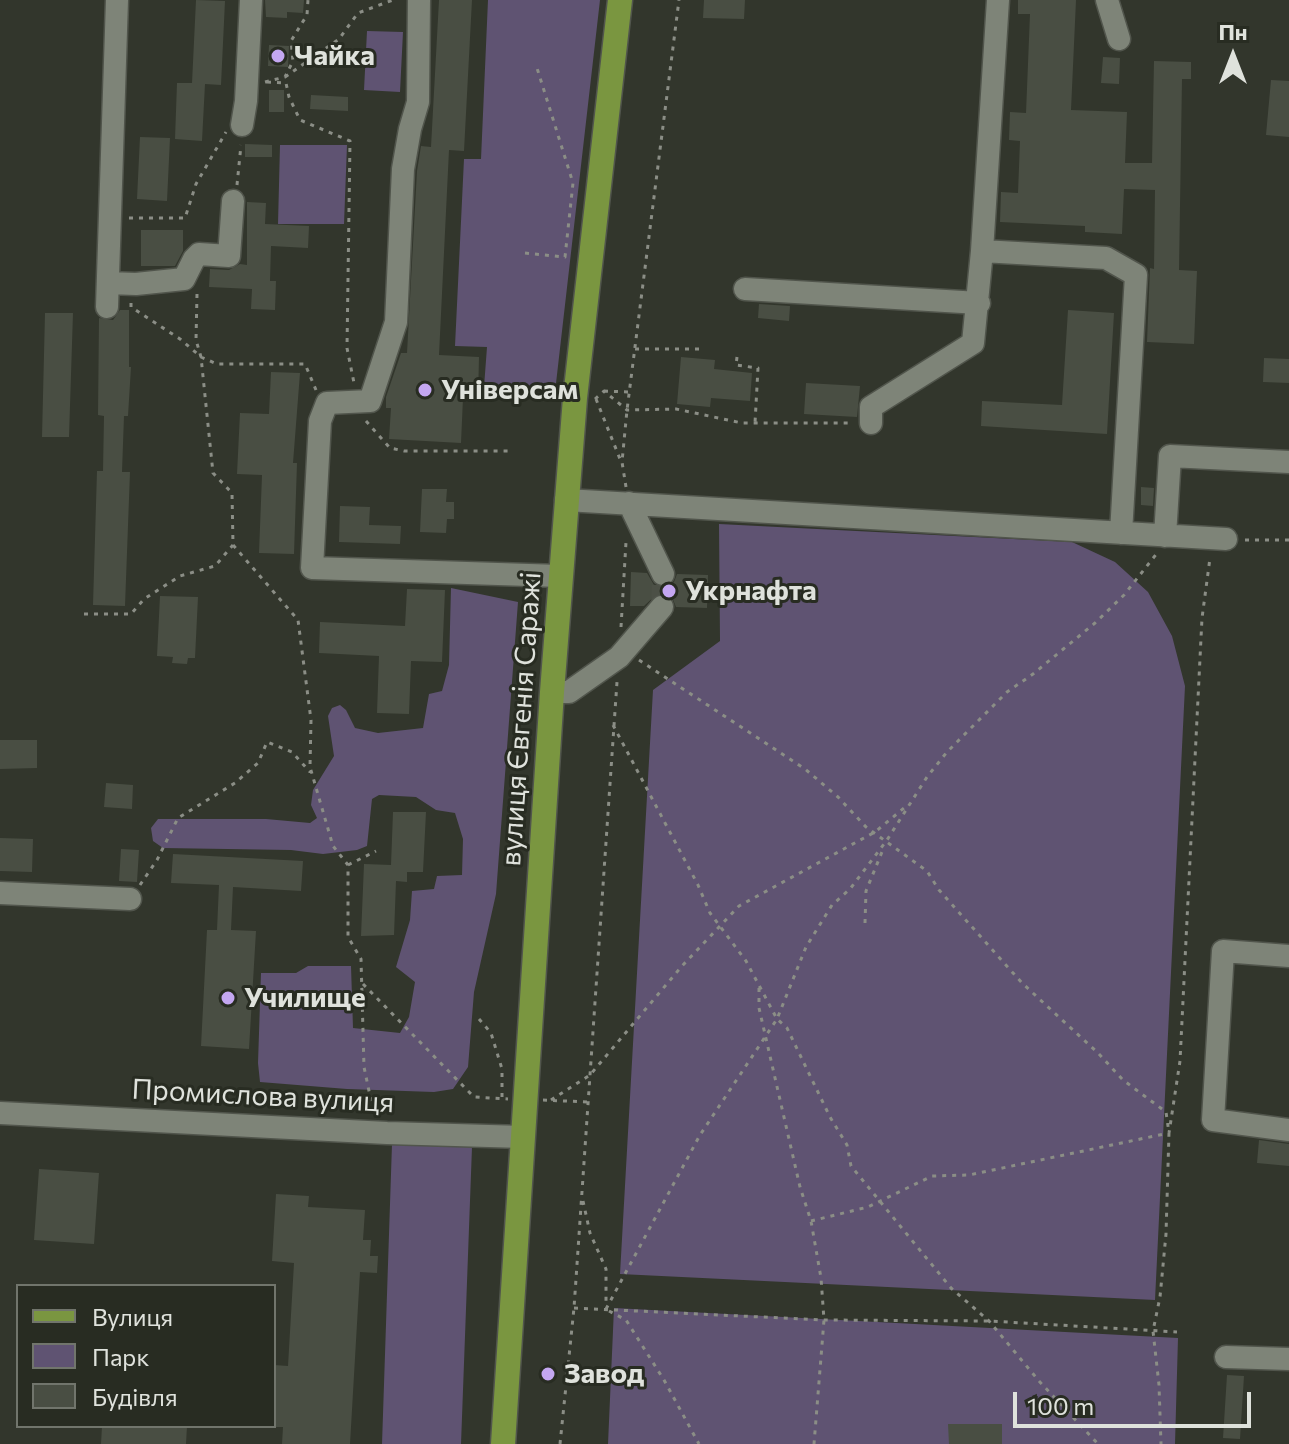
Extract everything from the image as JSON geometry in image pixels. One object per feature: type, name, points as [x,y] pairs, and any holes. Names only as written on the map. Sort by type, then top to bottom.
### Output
[{"type":"main road","name":"вулиця Євгенія Саражі","points":[[503,1444],[523,1137],[514,1099],[552,692],[576,387],[620,0]]},
{"type":"street","points":[[107,307],[117,0]]},
{"type":"street","points":[[242,125],[251,0]]},
{"type":"street","points":[[419,0],[418,102],[403,169],[396,322],[370,401],[327,403],[320,421],[312,568],[560,576]]},
{"type":"street","points":[[871,423],[871,407],[973,343],[979,303],[998,0]]},
{"type":"street","points":[[1107,0],[1119,39]]},
{"type":"street","points":[[108,283],[184,279],[199,254],[229,256],[233,201]]},
{"type":"street","points":[[982,251],[1106,258],[1136,275],[1121,533]]},
{"type":"street","points":[[745,289],[979,303]]},
{"type":"street","points":[[1168,536],[1170,456],[1289,462]]},
{"type":"street","points":[[566,500],[1219,539]]},
{"type":"street","points":[[629,503],[663,574]]},
{"type":"street","points":[[552,692],[569,692],[619,657],[662,607]]},
{"type":"street","points":[[0,893],[130,899]]},
{"type":"street","points":[[1289,956],[1223,951],[1213,1120],[1289,1130]]},
{"type":"street","name":"Промислова вулиця","points":[[0,1113],[523,1137]]},
{"type":"street","points":[[1226,1357],[1289,1359]]},
{"type":"path","points":[[285,77],[339,39],[358,13],[393,0]]},
{"type":"path","points":[[622,462],[679,0]]},
{"type":"path","points":[[525,253],[565,257],[573,183],[537,68]]},
{"type":"path","points":[[247,73],[265,82],[286,83],[300,120],[350,141],[347,348],[354,386],[371,423],[390,448],[404,451],[509,451]]},
{"type":"path","points":[[233,201],[239,179],[242,125]]},
{"type":"path","points":[[130,283],[131,307],[180,339],[201,357],[217,364],[305,364],[317,393],[371,423]]},
{"type":"path","points":[[197,292],[196,340],[201,357],[213,473],[232,493],[233,545],[298,620],[311,720],[310,767],[333,846],[348,865],[348,937],[361,959],[364,1067],[378,1132]]},
{"type":"path","points":[[635,349],[702,349]]},
{"type":"path","points":[[737,357],[736,365],[758,368],[755,423]]},
{"type":"path","points":[[604,391],[630,392]]},
{"type":"path","points":[[596,399],[622,462],[629,503]]},
{"type":"path","points":[[627,410],[676,409],[742,423],[871,423]]},
{"type":"path","points":[[621,626],[627,534]]},
{"type":"path","points":[[606,1309],[700,1135],[777,1019],[806,947],[832,905],[850,889],[887,840],[947,752],[1007,692],[1095,623],[1124,595],[1168,536]]},
{"type":"path","points":[[1161,1444],[1153,1331],[1160,1297],[1166,1234],[1169,1133],[1180,1061],[1202,618],[1219,539],[1289,540]]},
{"type":"path","points":[[84,614],[131,614],[144,599],[180,576],[215,566],[233,545]]},
{"type":"path","points":[[560,1444],[574,1308],[619,657],[639,660],[805,769],[875,832],[927,871],[939,890],[1044,1005],[1123,1080],[1166,1112],[1169,1133]]},
{"type":"path","points":[[613,725],[710,913],[746,961],[777,1019],[787,1028],[847,1145],[851,1166],[951,1288],[989,1321],[1098,1444]]},
{"type":"path","points":[[130,899],[157,860],[178,818],[235,783],[258,763],[267,742],[292,752],[313,775]]},
{"type":"path","points":[[551,1100],[590,1075],[739,906],[875,832],[908,806]]},
{"type":"path","points":[[865,923],[866,891],[887,840]]},
{"type":"path","points":[[348,865],[376,851]]},
{"type":"path","points":[[362,983],[474,1097],[587,1102]]},
{"type":"path","points":[[758,984],[759,1008],[800,1187],[811,1221],[821,1278],[824,1320],[814,1444]]},
{"type":"path","points":[[479,1019],[491,1033],[514,1099]]},
{"type":"path","points":[[811,1221],[868,1207],[932,1176],[969,1175],[1169,1133]]},
{"type":"path","points":[[581,1196],[590,1233],[606,1269],[606,1309]]},
{"type":"path","points":[[574,1308],[824,1320],[989,1321],[1177,1332]]},
{"type":"path","points":[[606,1309],[626,1320],[699,1444]]},
{"type":"green space","points":[[488,0],[600,0],[555,392],[484,387],[487,347],[455,346],[464,159],[481,159]]},
{"type":"green space","points":[[367,31],[403,32],[400,92],[364,90]]},
{"type":"green space","points":[[280,145],[347,145],[344,224],[278,224]]},
{"type":"green space","points":[[719,524],[1072,542],[1115,562],[1148,592],[1172,636],[1185,686],[1155,1300],[620,1274],[653,690],[720,641]]},
{"type":"green space","points":[[451,588],[518,602],[496,894],[474,992],[468,1067],[453,1089],[434,1092],[260,1082],[261,973],[296,973],[308,966],[351,966],[353,1028],[400,1033],[409,1017],[415,982],[396,967],[410,920],[412,891],[434,889],[437,876],[462,875],[463,839],[455,813],[436,810],[416,797],[379,795],[372,799],[367,846],[323,854],[291,850],[163,848],[153,841],[151,828],[158,819],[266,819],[310,823],[317,818],[311,805],[313,790],[334,756],[328,716],[332,708],[340,705],[346,710],[355,728],[378,733],[423,728],[429,694],[442,691],[449,665]]},
{"type":"green space","points":[[392,1144],[472,1147],[461,1444],[382,1444]]},
{"type":"green space","points":[[614,1308],[1178,1338],[1175,1444],[608,1444]]},
{"type":"building","points":[[196,0],[225,1],[221,85],[205,84],[202,141],[175,139],[177,83],[192,83]]},
{"type":"building","points":[[265,0],[304,0],[303,13],[287,12],[287,18],[266,17]]},
{"type":"building","points":[[439,0],[472,0],[464,151],[449,150],[439,355],[479,357],[478,399],[463,398],[461,443],[389,439],[391,408],[386,408],[386,397],[401,353],[407,353],[417,171],[421,146],[431,147]]},
{"type":"building","points":[[704,0],[745,0],[744,19],[703,18]]},
{"type":"building","points":[[1018,0],[1076,0],[1071,110],[1127,112],[1125,163],[1152,163],[1154,61],[1191,62],[1191,79],[1182,79],[1179,270],[1197,271],[1194,344],[1147,342],[1150,268],[1154,269],[1155,190],[1124,189],[1122,234],[1085,232],[1085,226],[1000,222],[1001,192],[1018,193],[1020,141],[1009,140],[1010,112],[1026,113],[1030,14],[1018,14]]},
{"type":"building","name":"Чайка","points":[[269,45],[289,46],[288,67],[268,66]]},
{"type":"building","points":[[1103,57],[1120,58],[1119,84],[1101,83]]},
{"type":"building","points":[[1271,80],[1289,81],[1289,137],[1266,135]]},
{"type":"building","points":[[269,90],[284,90],[284,112],[269,112]]},
{"type":"building","points":[[311,95],[348,97],[348,111],[310,109]]},
{"type":"building","points":[[140,137],[170,138],[167,201],[137,199]]},
{"type":"building","points":[[245,144],[272,145],[272,157],[245,157]]},
{"type":"building","points":[[247,202],[266,203],[265,224],[309,226],[308,248],[271,246],[270,281],[276,281],[275,310],[251,309],[252,289],[209,287],[210,269],[229,270],[240,264],[247,265]]},
{"type":"building","points":[[141,230],[183,230],[183,251],[175,266],[141,266]]},
{"type":"building","points":[[759,304],[790,306],[789,321],[758,318]]},
{"type":"building","points":[[120,310],[129,310],[131,367],[128,416],[124,416],[122,472],[130,472],[125,606],[93,605],[97,471],[103,471],[104,416],[98,415],[99,318],[113,320]]},
{"type":"building","points":[[1068,310],[1114,313],[1107,434],[981,426],[982,401],[1062,405]]},
{"type":"building","points":[[45,313],[73,313],[69,437],[42,437]]},
{"type":"building","points":[[681,357],[715,360],[714,369],[752,373],[750,401],[711,398],[710,407],[677,404]]},
{"type":"building","points":[[1264,358],[1289,359],[1289,383],[1263,382]]},
{"type":"building","points":[[271,372],[300,373],[293,463],[297,463],[294,554],[259,553],[262,475],[237,474],[240,413],[269,414]]},
{"type":"building","points":[[806,383],[860,386],[857,417],[804,414]]},
{"type":"building","points":[[1141,487],[1154,488],[1153,506],[1141,505]]},
{"type":"building","points":[[422,489],[447,489],[446,502],[454,502],[454,519],[447,519],[446,533],[420,532]]},
{"type":"building","points":[[340,506],[370,507],[369,525],[401,526],[400,544],[339,542]]},
{"type":"building","name":"Укрнафта","points":[[631,572],[647,573],[654,585],[663,588],[674,582],[677,574],[708,575],[707,608],[676,607],[672,597],[664,593],[657,594],[644,606],[630,606]]},
{"type":"building","points":[[407,589],[445,590],[442,662],[411,661],[409,714],[377,713],[379,656],[319,653],[320,622],[405,626]]},
{"type":"building","points":[[160,596],[198,597],[195,658],[188,658],[187,664],[172,663],[173,657],[157,656]]},
{"type":"building","points":[[0,740],[37,740],[37,768],[0,769]]},
{"type":"building","points":[[106,783],[133,785],[132,809],[104,807]]},
{"type":"building","points":[[393,812],[426,812],[423,872],[407,872],[407,882],[396,881],[394,935],[361,936],[364,864],[391,865]]},
{"type":"building","points":[[0,838],[33,839],[32,872],[0,871]]},
{"type":"building","points":[[121,849],[139,850],[137,882],[119,881]]},
{"type":"building","name":"Училище","points":[[173,854],[303,861],[301,891],[233,887],[231,930],[256,931],[249,1049],[201,1046],[207,930],[217,930],[219,885],[171,883]]},
{"type":"building","points":[[1259,1140],[1289,1144],[1289,1166],[1257,1163]]},
{"type":"building","points":[[39,1169],[99,1173],[94,1244],[34,1240]]},
{"type":"building","points":[[276,1194],[309,1196],[308,1207],[365,1210],[363,1240],[371,1240],[370,1256],[378,1256],[377,1273],[360,1272],[350,1444],[282,1444],[283,1427],[276,1427],[276,1365],[288,1366],[294,1263],[272,1261]]},
{"type":"building","points":[[1227,1375],[1244,1376],[1240,1439],[1223,1438]]},
{"type":"building","points":[[948,1424],[1002,1424],[1002,1444],[949,1444]]},
{"type":"building","points":[[102,1428],[187,1428],[186,1444],[101,1444]]},
{"type":"tunnel","points":[[662,607],[663,574]]},
{"type":"place","name":"Чайка","points":[[278,56]]},
{"type":"place","name":"Універсам","points":[[425,390]]},
{"type":"place","name":"Укрнафта","points":[[669,591]]},
{"type":"place","name":"Училище","points":[[228,998]]},
{"type":"place","name":"Завод","points":[[548,1374]]}]
